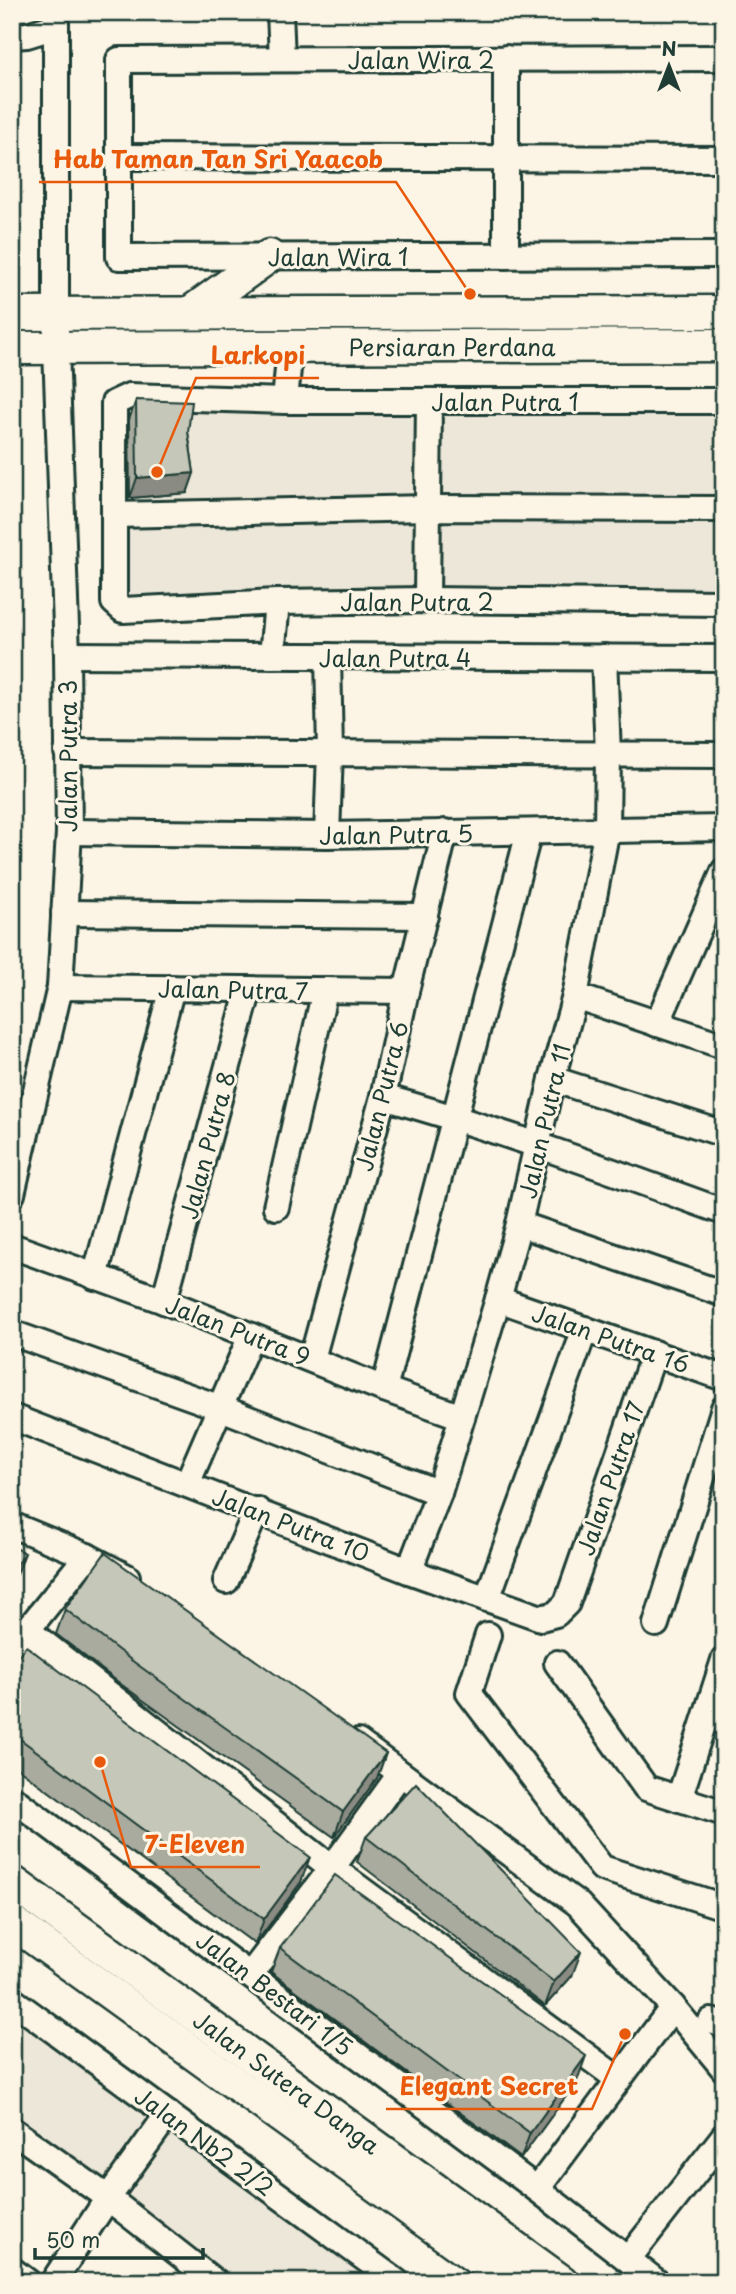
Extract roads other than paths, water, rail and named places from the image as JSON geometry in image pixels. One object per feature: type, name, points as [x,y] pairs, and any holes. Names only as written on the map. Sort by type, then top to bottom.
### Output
[{"type":"main road","points":[[190,313],[269,256]]},
{"type":"main road","name":"Persiaran Perdana","points":[[12,314],[724,312]]},
{"type":"main road","name":"Persiaran Perdana","points":[[12,348],[724,345]]},
{"type":"main road","name":"Jalan Sutera Danga","points":[[12,1882],[562,2282]]},
{"type":"main road","name":"Jalan Sutera Danga","points":[[12,1922],[510,2282]]},
{"type":"street","points":[[280,12],[282,59]]},
{"type":"street","points":[[12,36],[27,35],[56,19]]},
{"type":"street","name":"Jalan Putra 3","points":[[12,1194],[22,1115],[61,987],[69,832],[67,655],[56,348],[56,19]]},
{"type":"street","points":[[506,58],[506,256]]},
{"type":"street","name":"Jalan Wira 2","points":[[119,157],[119,60],[724,58]]},
{"type":"street","points":[[119,157],[724,159]]},
{"type":"street","name":"Jalan Wira 1","points":[[119,157],[119,257],[724,255]]},
{"type":"street","points":[[285,401],[289,347]]},
{"type":"street","name":"Jalan Putra 1","points":[[114,515],[114,404],[129,396],[285,401],[724,401]]},
{"type":"street","points":[[427,600],[429,401]]},
{"type":"street","points":[[114,515],[428,508],[724,509]]},
{"type":"street","name":"Jalan Putra 2","points":[[114,515],[114,602],[123,610],[277,602],[427,600],[724,603]]},
{"type":"street","points":[[272,656],[277,602]]},
{"type":"street","name":"Jalan Putra 4","points":[[67,655],[724,658]]},
{"type":"street","points":[[327,835],[330,752],[328,656]]},
{"type":"street","name":"Jalan Putra 11","points":[[408,1571],[439,1493],[498,1299],[575,996],[607,829],[608,754],[604,657]]},
{"type":"street","points":[[67,752],[724,755]]},
{"type":"street","name":"Jalan Putra 5","points":[[69,832],[327,835],[724,828]]},
{"type":"street","name":"Jalan Putra 6","points":[[312,1359],[383,1097],[445,832]]},
{"type":"street","points":[[384,1390],[529,832]]},
{"type":"street","points":[[657,1024],[724,871]]},
{"type":"street","points":[[64,913],[425,916]]},
{"type":"street","name":"Jalan Putra 7","points":[[61,987],[406,991]]},
{"type":"street","points":[[95,1277],[172,988]]},
{"type":"street","name":"Jalan Putra 8","points":[[164,1301],[249,989]]},
{"type":"street","points":[[276,1207],[325,990]]},
{"type":"street","points":[[575,996],[724,1045]]},
{"type":"street","points":[[552,1079],[724,1134]]},
{"type":"street","points":[[383,1097],[538,1144],[724,1212]]},
{"type":"street","points":[[519,1224],[724,1294]]},
{"type":"street","name":"Jalan Putra 9","points":[[12,1246],[164,1301],[384,1390],[462,1416]]},
{"type":"street","name":"Jalan Putra 16","points":[[498,1299],[724,1378]]},
{"type":"street","points":[[487,1598],[585,1329]]},
{"type":"street","points":[[12,1333],[221,1408],[439,1493]]},
{"type":"street","points":[[187,1484],[251,1336]]},
{"type":"street","name":"Jalan Putra 17","points":[[567,1603],[654,1353]]},
{"type":"street","points":[[656,1624],[724,1408]]},
{"type":"street","name":"Jalan Putra 10","points":[[12,1417],[257,1510],[408,1571],[541,1618],[556,1614],[567,1603]]},
{"type":"street","points":[[226,1581],[257,1510]]},
{"type":"street","points":[[12,1525],[87,1556],[145,1586]]},
{"type":"street","points":[[87,1556],[20,1639],[618,2079]]},
{"type":"street","points":[[488,1635],[469,1693],[602,1868],[724,1907]]},
{"type":"street","points":[[679,1799],[719,1689],[724,1660]]},
{"type":"street","points":[[557,1663],[646,1788],[724,1813]]},
{"type":"street","points":[[334,1724],[578,1904],[673,2007],[724,2068]]},
{"type":"street","points":[[250,1975],[400,1774]]},
{"type":"street","name":"Jalan Bestari 1/5","points":[[12,1798],[537,2189],[657,2282]]},
{"type":"street","name":"Jalan Nb2 2/2","points":[[12,2000],[391,2280]]},
{"type":"street","points":[[537,2189],[673,2007]]},
{"type":"street","points":[[53,2282],[168,2114]]},
{"type":"street","points":[[12,2130],[108,2198],[215,2282]]},
{"type":"street","points":[[628,2259],[724,2136]]},
{"type":"street","points":[[12,2270],[28,2282]]},
{"type":"place","name":"Hab Taman Tan Sri Yaacob","points":[[470,294]]},
{"type":"place","name":"Larkopi","points":[[157,472]]},
{"type":"place","name":"7-Eleven","points":[[100,1762]]},
{"type":"place","name":"Elegant Secret","points":[[625,2034]]}]
